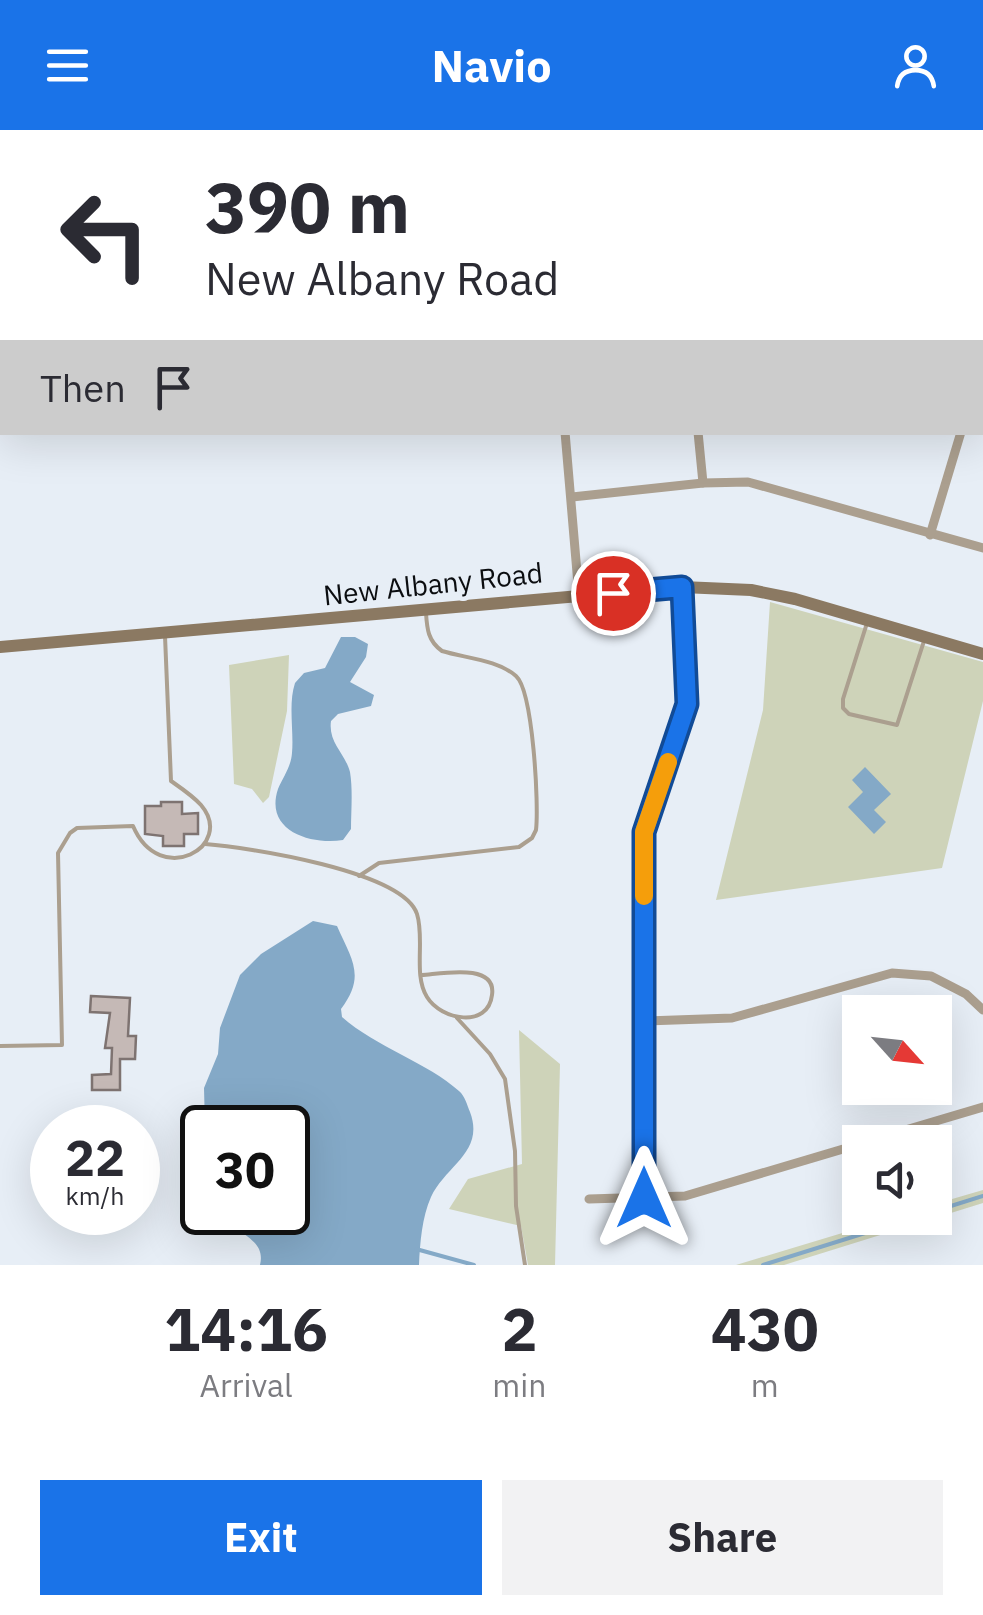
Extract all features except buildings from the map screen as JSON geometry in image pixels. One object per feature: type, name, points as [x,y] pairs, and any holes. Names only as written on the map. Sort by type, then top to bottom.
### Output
[{"type":"street","points":[[565,435],[579,596]]},
{"type":"street","points":[[698,435],[703,483]]},
{"type":"street","points":[[930,535],[960,435]]},
{"type":"street","points":[[572,497],[748,482],[983,548]]},
{"type":"street","points":[[644,1198],[644,832],[687,704],[682,587]]},
{"type":"street","name":"New Albany Road","points":[[0,647],[682,587],[751,590],[983,654]]},
{"type":"street","points":[[646,1022],[732,1018],[892,973],[931,976],[966,994],[983,1010]]},
{"type":"street","points":[[921,1125],[983,1106]]},
{"type":"street","points":[[589,1199],[685,1196],[842,1149]]},
{"type":"lane","points":[[358,876],[379,863],[519,846],[532,838],[536,830],[535,768],[524,687],[506,670],[442,651],[434,645],[428,636],[426,608]]},
{"type":"lane","points":[[868,620],[843,699],[843,708],[849,714],[897,725],[925,637]]},
{"type":"lane","points":[[0,1046],[62,1045],[58,853],[70,833],[77,828],[134,826],[148,851],[160,857],[195,854],[210,833],[209,818],[202,805],[171,781],[165,634]]},
{"type":"lane","points":[[205,844],[264,849],[358,876],[408,901],[417,913],[425,995],[444,1013],[456,1018],[490,1054],[505,1079],[516,1150],[516,1206],[524,1265]]},
{"type":"lane","points":[[422,975],[474,972],[491,984],[488,1006],[477,1015],[456,1018]]},
{"type":"green space","points":[[770,602],[983,662],[983,701],[942,868],[716,900],[763,710]]},
{"type":"green space","points":[[289,655],[287,711],[269,797],[263,803],[252,789],[234,784],[229,665]]},
{"type":"green space","points":[[519,1030],[560,1064],[555,1265],[528,1265],[521,1226],[449,1209],[468,1179],[522,1164]]},
{"type":"green space","points":[[983,1190],[983,1203],[952,1213],[952,1199]]},
{"type":"green space","points":[[842,1233],[880,1235],[784,1265],[736,1265]]},
{"type":"water","points":[[341,637],[355,637],[368,644],[366,657],[350,682],[374,695],[371,706],[338,714],[331,721],[334,742],[350,772],[351,829],[343,840],[317,840],[284,825],[275,803],[291,758],[295,683],[304,673],[325,668]]},
{"type":"water","points":[[865,767],[891,794],[874,810],[886,822],[874,834],[848,807],[863,792],[852,780]]},
{"type":"water","points":[[313,921],[337,926],[355,977],[341,1009],[342,1017],[446,1081],[466,1101],[472,1138],[462,1158],[431,1197],[422,1230],[419,1265],[260,1265],[258,1248],[245,1235],[310,1235],[310,1105],[204,1105],[204,1088],[218,1054],[220,1028],[240,975],[261,954]]},
{"type":"waterway","points":[[952,1206],[983,1196]]},
{"type":"waterway","points":[[763,1265],[859,1235]]},
{"type":"waterway","points":[[416,1249],[474,1265]]},
{"type":"slow traffic","points":[[644,896],[644,832],[668,762]]},
{"type":"route","points":[[613,593],[682,587],[688,686],[687,704],[644,832],[644,1198]]}]
